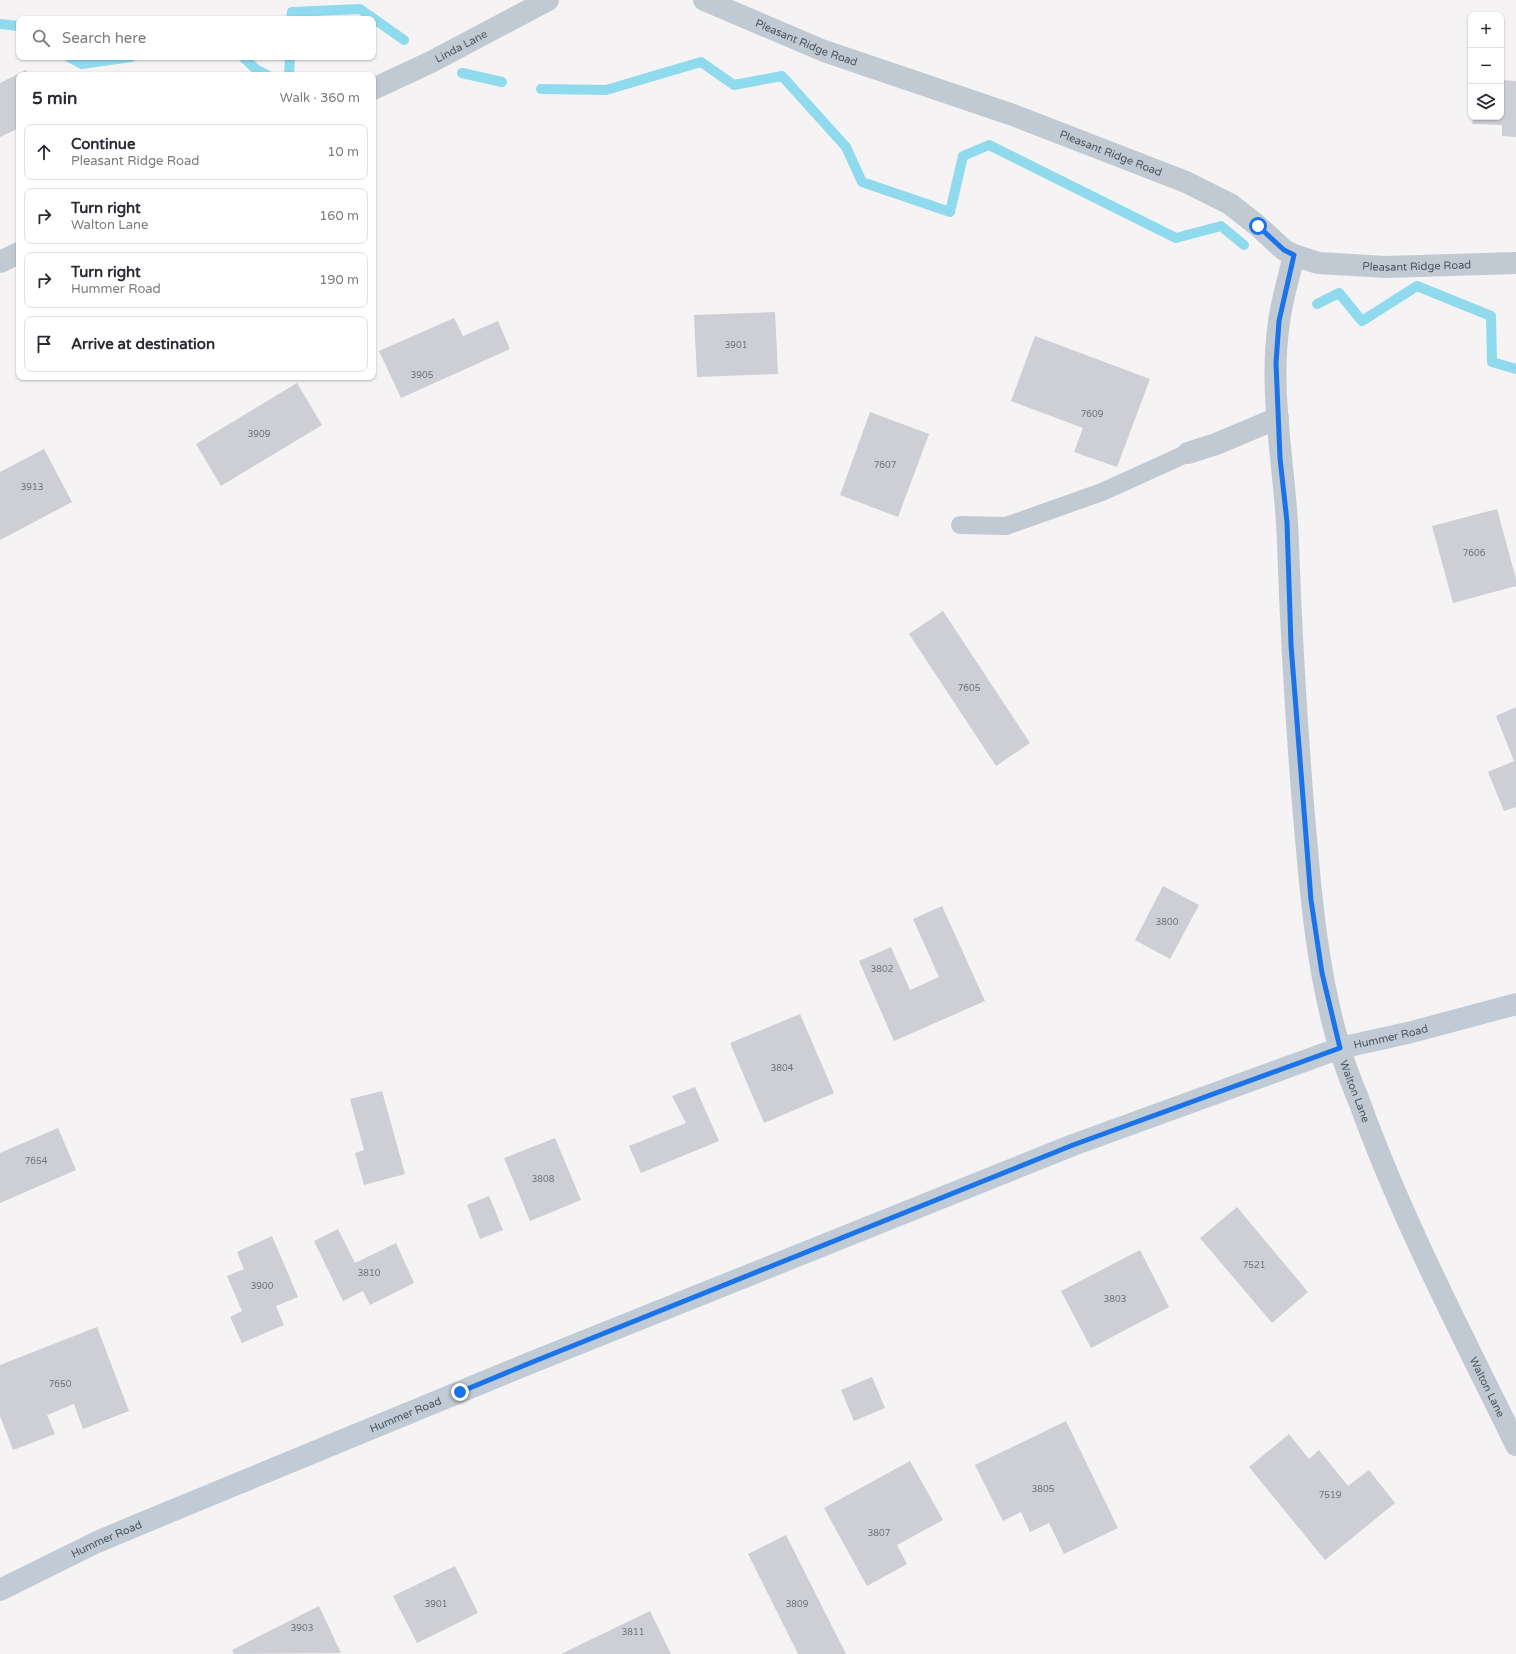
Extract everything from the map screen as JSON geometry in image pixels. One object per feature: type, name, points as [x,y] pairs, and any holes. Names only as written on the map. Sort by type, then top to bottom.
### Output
[{"type":"main road","name":"Hummer Road","points":[[0,1590],[97,1542],[530,1363],[1073,1145],[1340,1048],[1412,1032],[1516,1004]]},
{"type":"street","name":"Linda Lane","points":[[376,88],[431,62],[548,0]]},
{"type":"street","name":"Pleasant Ridge Road","points":[[704,0],[824,51],[1013,115],[1186,182],[1230,204],[1258,226],[1284,250],[1318,263],[1386,266],[1516,263]]},
{"type":"street","points":[[0,262],[16,254]]},
{"type":"street","name":"Walton Lane","points":[[1294,255],[1279,321],[1276,363],[1278,418],[1280,458],[1287,522],[1291,645],[1311,900],[1322,973],[1340,1048],[1375,1146],[1420,1249],[1516,1445]]},
{"type":"street","points":[[1188,453],[1216,444],[1278,418]]},
{"type":"lane","points":[[960,525],[1006,526],[1102,492],[1188,453]]},
{"type":"building","points":[[16,75],[16,129],[0,137],[0,83]]},
{"type":"building","points":[[1504,80],[1516,81],[1516,137],[1502,136],[1502,125],[1472,124],[1473,120],[1504,120]]},
{"type":"building","points":[[775,312],[778,374],[697,377],[694,315]]},
{"type":"building","points":[[454,318],[463,336],[498,321],[510,349],[401,398],[379,351]]},
{"type":"building","points":[[1035,336],[1150,379],[1117,467],[1074,452],[1083,428],[1011,401]]},
{"type":"building","points":[[297,383],[322,425],[221,486],[196,444]]},
{"type":"building","points":[[870,412],[929,434],[898,517],[840,495]]},
{"type":"building","points":[[44,449],[72,502],[0,540],[0,472]]},
{"type":"building","points":[[1497,509],[1516,579],[1516,586],[1453,603],[1432,526]]},
{"type":"building","points":[[943,611],[1030,743],[996,766],[909,634]]},
{"type":"building","points":[[1516,707],[1516,807],[1504,811],[1488,772],[1514,761],[1496,716]]},
{"type":"building","points":[[1163,886],[1199,905],[1170,959],[1135,940]]},
{"type":"building","points":[[942,906],[985,1001],[894,1041],[859,961],[891,947],[910,990],[939,977],[913,919]]},
{"type":"building","points":[[800,1014],[834,1093],[764,1123],[730,1043]]},
{"type":"building","points":[[695,1087],[719,1141],[641,1173],[629,1146],[686,1123],[672,1096]]},
{"type":"building","points":[[382,1091],[405,1174],[364,1185],[355,1153],[364,1150],[350,1099]]},
{"type":"building","points":[[58,1128],[76,1170],[0,1203],[0,1153]]},
{"type":"building","points":[[555,1138],[581,1200],[530,1221],[504,1158]]},
{"type":"building","points":[[489,1196],[503,1230],[480,1239],[467,1205]]},
{"type":"building","points":[[1237,1207],[1308,1292],[1272,1323],[1200,1238]]},
{"type":"building","points":[[338,1229],[355,1263],[396,1243],[414,1283],[370,1305],[363,1291],[343,1301],[314,1241]]},
{"type":"building","points":[[272,1236],[298,1297],[276,1306],[284,1325],[242,1343],[230,1317],[242,1311],[227,1276],[244,1269],[237,1252]]},
{"type":"building","points":[[1140,1250],[1169,1307],[1091,1348],[1061,1291]]},
{"type":"building","points":[[97,1327],[129,1411],[83,1429],[74,1404],[47,1415],[55,1434],[13,1450],[0,1416],[0,1365]]},
{"type":"building","points":[[872,1377],[885,1408],[854,1421],[841,1390]]},
{"type":"building","points":[[1066,1421],[1118,1528],[1064,1554],[1049,1523],[1030,1532],[1021,1512],[1003,1521],[975,1465]]},
{"type":"building","points":[[1289,1434],[1309,1459],[1319,1450],[1348,1486],[1369,1470],[1395,1503],[1325,1560],[1249,1467]]},
{"type":"building","points":[[910,1461],[943,1520],[897,1545],[907,1564],[867,1586],[824,1508]]},
{"type":"building","points":[[786,1535],[846,1654],[798,1654],[748,1554]]},
{"type":"building","points":[[455,1566],[478,1613],[417,1643],[393,1596]]},
{"type":"building","points":[[319,1606],[341,1653],[234,1654],[232,1650]]},
{"type":"building","points":[[650,1611],[671,1654],[561,1654]]},
{"type":"waterway","points":[[291,16],[292,12],[360,9],[370,16]]},
{"type":"waterway","points":[[376,20],[404,40]]},
{"type":"waterway","points":[[0,24],[16,26]]},
{"type":"waterway","points":[[75,60],[82,64],[110,60]]},
{"type":"waterway","points":[[246,60],[261,72]]},
{"type":"waterway","points":[[289,72],[290,60]]},
{"type":"waterway","points":[[541,89],[606,90],[701,62],[734,85],[782,76],[846,147],[862,182],[950,212],[963,156],[989,145],[1176,238],[1221,226],[1244,245]]},
{"type":"waterway","points":[[462,73],[502,82]]},
{"type":"waterway","points":[[1317,304],[1339,293],[1362,321],[1417,286],[1491,316],[1492,362],[1516,369]]},
{"type":"route","points":[[460,1392],[1073,1145],[1340,1048],[1322,973],[1311,900],[1291,645],[1287,522],[1280,458],[1276,363],[1279,321],[1294,255],[1284,250],[1258,226]]}]
